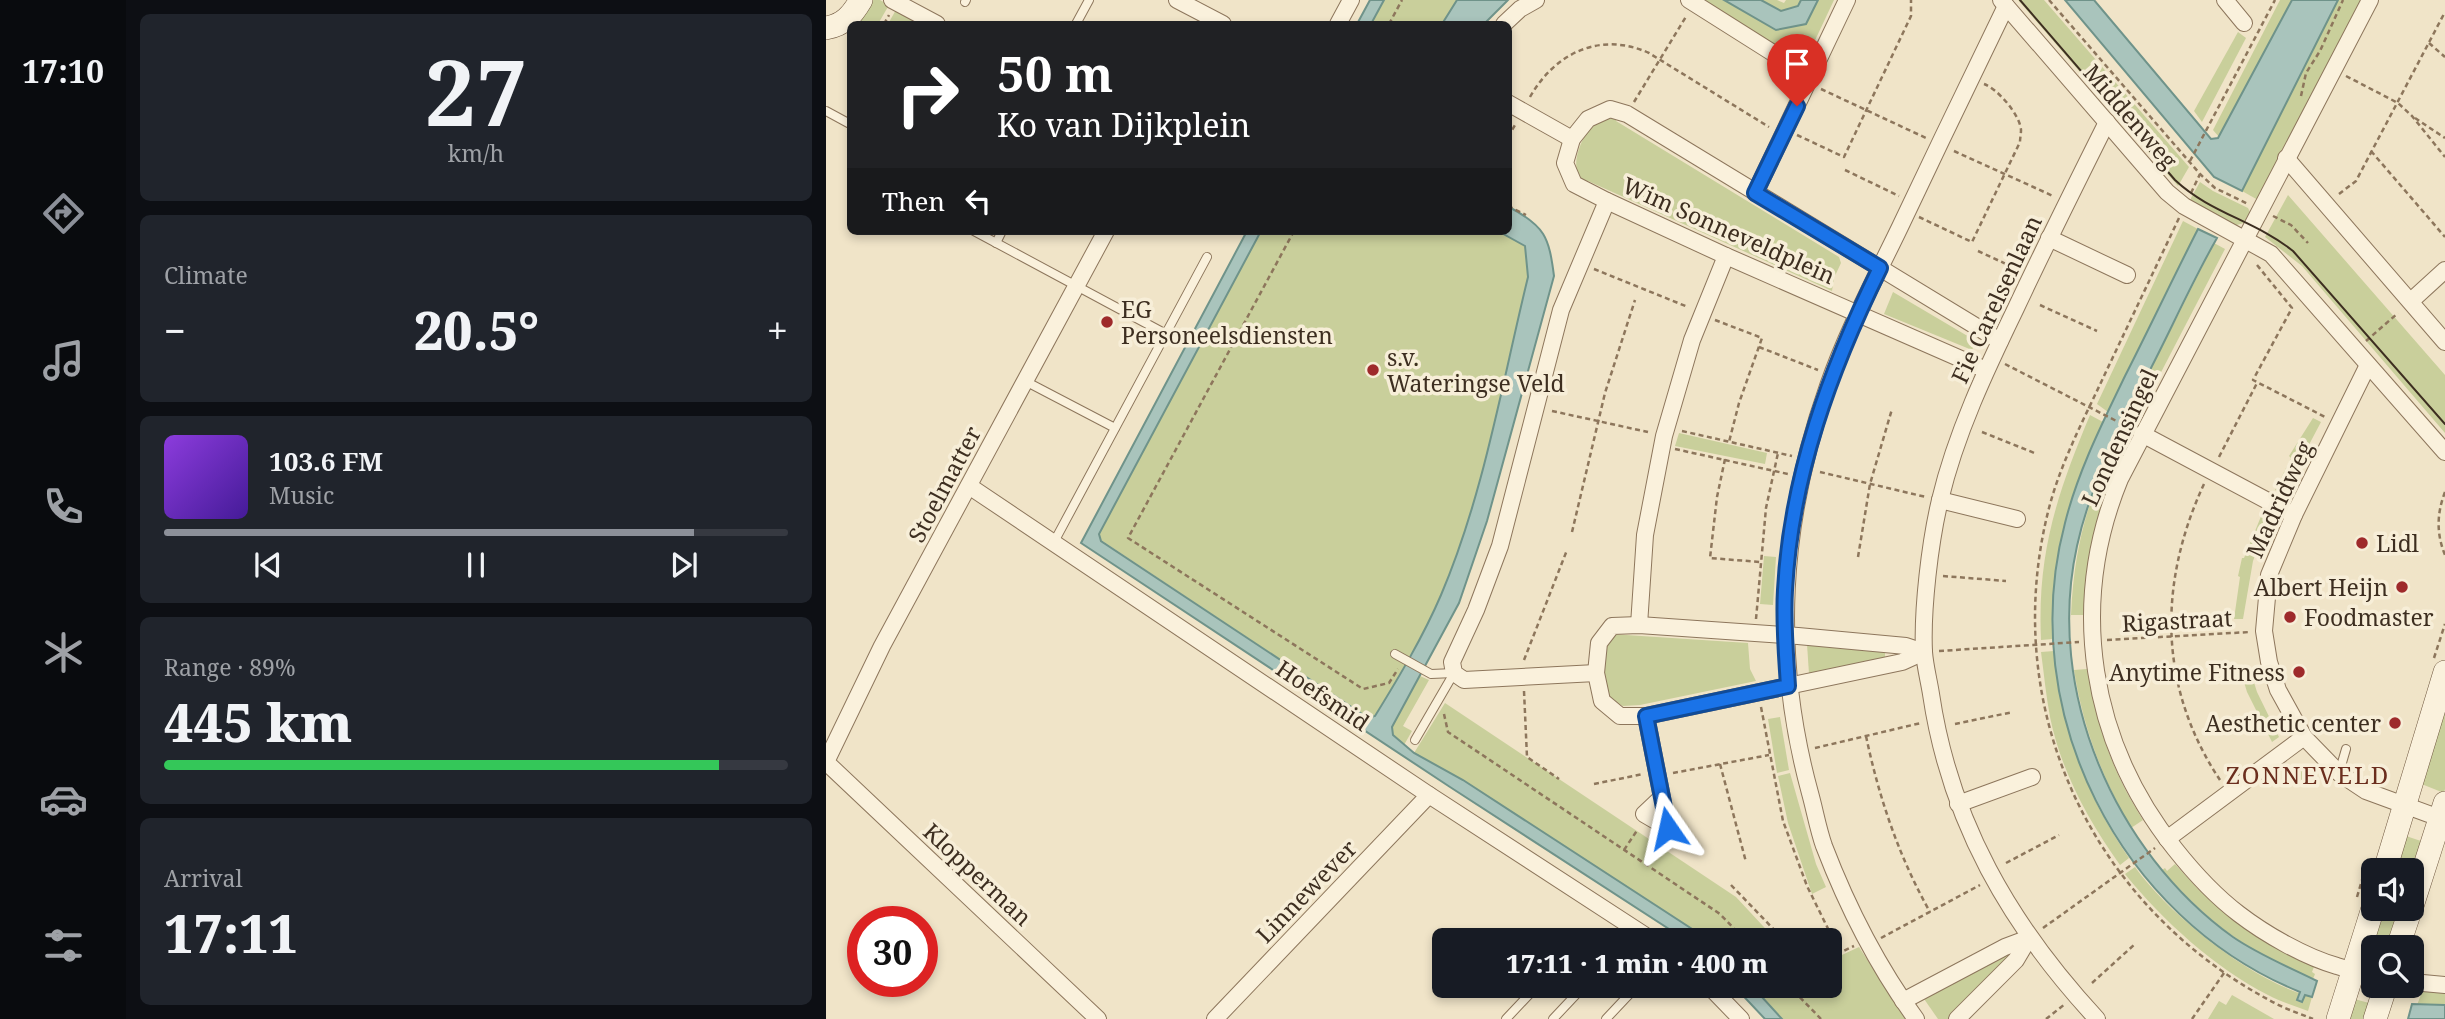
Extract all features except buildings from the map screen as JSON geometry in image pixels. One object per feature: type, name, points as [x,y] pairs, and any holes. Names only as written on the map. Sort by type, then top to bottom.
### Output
[{"type":"street","points":[[839,26],[853,13],[860,0]]},
{"type":"street","points":[[892,0],[931,21]]},
{"type":"street","points":[[1178,0],[1214,21]]},
{"type":"street","points":[[1340,21],[1351,0]]},
{"type":"street","points":[[1507,21],[1520,9],[1536,0]]},
{"type":"street","points":[[1755,193],[1790,135],[1811,76],[1847,0]]},
{"type":"street","points":[[2225,0],[2244,23]]},
{"type":"street","points":[[2243,243],[2370,0]]},
{"type":"street","points":[[1691,1],[1811,76]]},
{"type":"street","points":[[1916,1019],[1903,1002],[1824,844],[1798,749],[1788,686],[1785,590],[1789,544],[1803,468],[1832,376],[1880,268],[1915,209],[2003,3]]},
{"type":"street","name":"Middenweg","points":[[2003,3],[2174,199],[2243,243],[2271,254],[2445,452]]},
{"type":"street","points":[[1515,107],[1572,139],[1588,119],[1610,109],[1627,114]]},
{"type":"street","name":"Wim Sonneveldplein","points":[[1627,114],[2000,341]]},
{"type":"street","name":"Fie Carelsenlaan","points":[[2097,1019],[2029,937],[1986,868],[1958,804],[1935,720],[1924,652],[1928,575],[1940,500],[1962,427],[1989,364],[2107,122]]},
{"type":"street","name":"Wim Sonneveldplein","points":[[1572,139],[1565,163],[1574,184],[1727,256],[1858,313],[1989,364]]},
{"type":"street","points":[[2287,158],[2445,342]]},
{"type":"street","points":[[1597,673],[1464,680],[1454,674],[1452,662],[1476,610],[1500,546],[1561,310],[1607,201]]},
{"type":"street","name":"Stoelmatter","points":[[826,762],[882,646],[1104,235]]},
{"type":"street","points":[[2049,238],[2127,275]]},
{"type":"street","name":"Londensingel","points":[[2243,243],[2136,431],[2099,544],[2086,641],[2115,746],[2161,844],[2239,914],[2282,942],[2335,966],[2361,972]]},
{"type":"street","points":[[1639,625],[1645,535],[1664,436],[1692,340],[1727,256]]},
{"type":"street","points":[[2411,301],[2445,270]]},
{"type":"street","name":"Madridweg","points":[[2368,365],[2294,514],[2269,575],[2264,631],[2269,662],[2278,690],[2304,737],[2339,773],[2366,791],[2405,805],[2443,814]]},
{"type":"street","points":[[2136,431],[2208,476],[2294,514]]},
{"type":"street","name":"Hoefsmid","points":[[969,486],[1627,928]]},
{"type":"street","points":[[1940,500],[2017,519]]},
{"type":"street","points":[[1639,625],[1785,634],[1906,646],[1924,652],[1902,662],[1646,716],[1620,716],[1602,701],[1597,673],[1599,643],[1612,626],[1639,625]]},
{"type":"street","points":[[2389,858],[2445,673]]},
{"type":"street","points":[[1646,716],[1657,774],[1662,797],[1668,828],[1644,814],[1662,797]]},
{"type":"street","points":[[2161,844],[2304,737]]},
{"type":"street","name":"Klopperman","points":[[826,762],[1098,1019]]},
{"type":"street","points":[[1958,804],[2032,777]]},
{"type":"street","name":"Linnewever","points":[[1215,1019],[1429,794]]},
{"type":"street","points":[[2424,869],[2443,814]]},
{"type":"street","points":[[1903,1002],[2029,937]]},
{"type":"street","points":[[1957,1019],[2016,960],[2029,937]]},
{"type":"street","points":[[2338,1019],[2361,978]]},
{"type":"street","points":[[2424,983],[2445,985]]},
{"type":"street","points":[[1721,998],[1741,1019]]},
{"type":"street","points":[[2375,1019],[2382,998]]},
{"type":"lane","points":[[1078,21],[1089,0]]},
{"type":"lane","points":[[826,111],[847,122]]},
{"type":"lane","points":[[981,235],[1166,334]]},
{"type":"lane","points":[[996,243],[1000,235]]},
{"type":"lane","points":[[1054,542],[1207,257]]},
{"type":"lane","points":[[1025,381],[1115,428]]},
{"type":"lane","points":[[1395,654],[1431,674],[1454,674]]},
{"type":"lane","points":[[1415,740],[1454,674]]},
{"type":"lane","points":[[2339,773],[2346,749]]},
{"type":"lane","points":[[1506,1019],[1526,998]]},
{"type":"lane","points":[[1553,1019],[1573,998]]},
{"type":"lane","points":[[1606,1019],[1626,998]]},
{"type":"path","points":[[1391,21],[1402,0]]},
{"type":"path","points":[[1515,107],[1553,66],[1577,52],[1616,43],[1632,45],[1790,135],[1844,158],[1911,16],[1911,0]]},
{"type":"path","name":"Middenweg","points":[[2049,0],[2215,187],[2291,225],[2308,243]]},
{"type":"path","points":[[2190,162],[2275,0]]},
{"type":"path","points":[[2300,99],[2309,66],[2320,51],[2343,0]]},
{"type":"path","points":[[1627,114],[1691,1]]},
{"type":"path","points":[[2339,194],[2356,181],[2445,12]]},
{"type":"path","points":[[2430,43],[2445,57]]},
{"type":"path","points":[[2333,70],[2398,103],[2445,157]]},
{"type":"path","points":[[1845,170],[1972,242],[2020,142],[2021,128],[2016,116],[1990,86],[1981,82]]},
{"type":"path","points":[[2412,116],[2445,138]]},
{"type":"path","points":[[2371,151],[2445,237]]},
{"type":"path","points":[[1512,208],[1527,215]]},
{"type":"path","points":[[1292,235],[1128,538],[1363,689],[1389,683],[1404,660]]},
{"type":"path","points":[[2243,243],[2292,308],[2253,380],[2339,424]]},
{"type":"path","points":[[1978,251],[2031,276]]},
{"type":"path","points":[[1590,268],[1762,338],[1739,403],[1729,442]]},
{"type":"path","points":[[1572,532],[1618,347],[1635,300]]},
{"type":"path","points":[[2355,349],[2411,301]]},
{"type":"path","points":[[2040,305],[2097,331]]},
{"type":"path","points":[[1759,347],[1832,376]]},
{"type":"path","points":[[1989,364],[2136,431]]},
{"type":"path","points":[[2228,793],[2206,760],[2178,690],[2171,636],[2172,592],[2176,561],[2190,515],[2257,383]]},
{"type":"path","points":[[1535,407],[1664,436],[1729,442],[1777,453],[1803,468],[1940,500]]},
{"type":"path","points":[[1858,557],[1870,484],[1892,409]]},
{"type":"path","points":[[1982,432],[2037,454]]},
{"type":"path","points":[[1664,436],[1725,459],[1774,470],[1803,468]]},
{"type":"path","points":[[1755,632],[1766,508],[1777,453]]},
{"type":"path","points":[[1725,459],[1717,497],[1710,558],[1760,562]]},
{"type":"path","points":[[2445,492],[2440,507],[2438,533],[2445,555]]},
{"type":"path","points":[[1559,779],[1527,757],[1524,659],[1567,550]]},
{"type":"path","points":[[1928,575],[2006,581]]},
{"type":"path","name":"Rigastraat","points":[[1924,652],[2264,631]]},
{"type":"path","points":[[1759,692],[1783,821],[1807,886],[1828,928]]},
{"type":"path","points":[[1440,697],[1448,732],[1720,914],[1733,928]]},
{"type":"path","points":[[1955,724],[2013,712]]},
{"type":"path","points":[[1810,749],[1935,720]]},
{"type":"path","points":[[1866,736],[1880,796],[1891,827],[1930,912]]},
{"type":"path","points":[[1594,784],[1769,755]]},
{"type":"path","points":[[1720,764],[1746,862]]},
{"type":"path","points":[[1624,850],[1647,815]]},
{"type":"path","points":[[2006,863],[2059,835]]},
{"type":"path","points":[[2029,937],[2161,844]]},
{"type":"path","points":[[1731,885],[1772,928]]},
{"type":"path","points":[[1842,952],[1930,912],[1980,885]]},
{"type":"path","points":[[2092,983],[2135,944]]},
{"type":"path","points":[[2192,1019],[2224,973],[2270,1001],[2312,1019]]},
{"type":"path","points":[[2046,1019],[2076,996]]},
{"type":"path","points":[[1801,998],[1821,1019]]},
{"type":"green space","points":[[865,0],[880,0],[889,5],[880,21],[853,21]]},
{"type":"green space","points":[[1384,0],[1457,0],[1444,21],[1373,21]]},
{"type":"green space","points":[[1703,0],[1724,0],[1777,30],[1806,24],[1818,0],[1834,0],[1810,51],[1805,50],[1799,61]]},
{"type":"green space","points":[[1761,0],[1784,3],[1786,0],[1801,0],[1798,6],[1781,11]]},
{"type":"green space","points":[[2018,0],[2044,0],[2189,167],[2178,186]]},
{"type":"green space","points":[[2280,0],[2292,0],[2219,137],[2213,130]]},
{"type":"green space","points":[[2338,0],[2363,0],[2258,200],[2242,191]]},
{"type":"green space","points":[[897,8],[920,21],[890,21]]},
{"type":"green space","points":[[2238,32],[2246,38],[2202,122],[2194,111]]},
{"type":"green space","points":[[1612,114],[1618,116],[1616,121],[1839,257],[1841,263],[1832,291],[1588,181],[1584,184],[1579,178],[1576,161],[1581,143],[1596,122]]},
{"type":"green space","points":[[2200,182],[2248,208],[2250,212],[2244,223],[2233,226],[2191,204],[2191,198]]},
{"type":"green space","points":[[2288,195],[2445,375],[2445,433],[2302,266],[2265,237]]},
{"type":"green space","points":[[2183,221],[2198,229],[2108,412],[2097,404]]},
{"type":"green space","name":"s.v. Wateringse Veld","points":[[1259,235],[1505,235],[1525,246],[1528,277],[1491,438],[1469,518],[1441,595],[1402,672],[1375,716],[1368,718],[1101,540],[1099,534]]},
{"type":"green space","points":[[2214,243],[2225,249],[2143,407],[2134,403]]},
{"type":"green space","points":[[1893,292],[1976,341],[1972,350],[1884,314]]},
{"type":"green space","points":[[2090,415],[2103,422],[2072,502],[2065,528],[2056,580],[2053,639],[2041,640],[2042,579],[2046,551],[2059,498]]},
{"type":"green space","points":[[2313,418],[2321,422],[2283,494],[2275,490],[2291,458],[2289,456]]},
{"type":"green space","points":[[1679,433],[1767,453],[1765,464],[1675,446]]},
{"type":"green space","points":[[2111,447],[2123,454],[2102,507],[2094,537],[2085,615],[2071,615],[2078,549]]},
{"type":"green space","points":[[2262,514],[2269,518],[2253,561],[2243,619],[2234,619],[2242,558]]},
{"type":"green space","points":[[1764,556],[1776,557],[1773,605],[1760,604]]},
{"type":"green space","points":[[1611,634],[1748,643],[1750,669],[1756,681],[1640,705],[1623,706],[1611,700],[1604,675],[1605,650]]},
{"type":"green space","points":[[1807,644],[1885,650],[1885,660],[1809,674]]},
{"type":"green space","points":[[2054,651],[2064,708],[2078,759],[2099,808],[2129,858],[2120,865],[2077,794],[2061,757],[2049,709],[2041,652]]},
{"type":"green space","points":[[2087,669],[2107,748],[2122,783],[2143,820],[2131,828],[2111,790],[2088,732],[2074,670]]},
{"type":"green space","points":[[2250,670],[2257,692],[2279,737],[2272,742],[2247,692],[2241,672]]},
{"type":"green space","points":[[1420,676],[1429,680],[1403,726],[1412,731],[1404,745],[1393,735],[1392,727]]},
{"type":"green space","points":[[2445,697],[2445,789],[2444,793],[2419,783]]},
{"type":"green space","points":[[1445,703],[1736,897],[1765,928],[1691,928],[1463,780],[1414,753]]},
{"type":"green space","points":[[1780,717],[1789,770],[1777,773],[1768,719]]},
{"type":"green space","points":[[2301,765],[2315,778],[2307,787],[2292,773]]},
{"type":"green space","points":[[1790,773],[1816,864],[1826,887],[1812,894],[1788,823],[1778,776]]},
{"type":"green space","points":[[2403,835],[2427,843],[2422,858],[2396,858]]},
{"type":"green space","points":[[2175,864],[2197,888],[2229,915],[2315,964],[2313,979],[2252,948],[2214,921],[2162,870],[2165,868],[2167,871]]},
{"type":"green space","points":[[2135,867],[2169,906],[2214,945],[2264,977],[2312,997],[2308,1011],[2278,1000],[2248,984],[2190,942],[2125,874]]},
{"type":"green space","points":[[2376,921],[2402,921],[2398,935],[2372,935]]},
{"type":"green space","points":[[1859,947],[1906,1019],[1782,1019],[1763,998],[1842,998],[1842,955]]},
{"type":"green space","points":[[2009,949],[2013,955],[1949,1019],[1938,1019],[1922,996]]},
{"type":"green space","points":[[2424,992],[2445,992],[2445,1005],[2417,1005],[2420,998],[2424,998]]},
{"type":"green space","points":[[2232,995],[2274,1019],[2208,1019],[2219,1001],[2226,1005]]},
{"type":"green space","points":[[2351,998],[2376,1005],[2371,1019],[2344,1019]]},
{"type":"water","points":[[1370,0],[1384,0],[1373,21],[1359,21]]},
{"type":"water","points":[[1457,0],[1508,0],[1487,21],[1444,21]]},
{"type":"water","points":[[1724,0],[1761,0],[1781,11],[1798,6],[1801,0],[1818,0],[1806,24],[1776,30]]},
{"type":"water","points":[[2065,0],[2094,0],[2211,139],[2218,138],[2292,0],[2338,0],[2242,191],[2214,177]]},
{"type":"water","points":[[1512,209],[1531,220],[1543,234],[1550,251],[1554,276],[1487,521],[1459,603],[1392,727],[1393,735],[1414,753],[1463,780],[1691,928],[1667,928],[1081,543],[1245,235],[1259,235],[1099,534],[1101,541],[1368,718],[1375,716],[1419,641],[1456,557],[1481,478],[1528,277],[1525,246],[1505,235],[1512,235]]},
{"type":"water","points":[[2198,229],[2217,238],[2119,431],[2083,522],[2070,601],[2071,656],[2081,711],[2098,764],[2123,814],[2154,860],[2191,901],[2233,937],[2317,981],[2312,997],[2305,995],[2302,1002],[2297,1000],[2300,992],[2236,959],[2180,914],[2133,861],[2096,801],[2070,735],[2055,665],[2053,594],[2070,504],[2099,430]]},
{"type":"water","points":[[1745,998],[1763,998],[1782,1019],[1765,1019]]},
{"type":"water","points":[[2412,1004],[2445,1005],[2445,1019],[2408,1019]]},
{"type":"tram line","points":[[2020,0],[2175,180],[2203,201],[2264,232],[2293,251],[2445,424]]},
{"type":"place","name":"EG Personeelsdiensten","points":[[1107,322]]},
{"type":"place","name":"s.v. Wateringse Veld","points":[[1373,370]]},
{"type":"place","name":"Lidl","points":[[2362,543]]},
{"type":"place","name":"Albert Heijn","points":[[2402,587]]},
{"type":"place","name":"Foodmaster","points":[[2290,617]]},
{"type":"place","name":"Anytime Fitness","points":[[2299,672]]},
{"type":"place","name":"Aesthetic center","points":[[2395,723]]},
{"type":"district","name":"ZONNEVELD","points":[[2308,774]]},
{"type":"route","points":[[1668,828],[1646,716],[1788,686],[1785,590],[1789,544],[1803,468],[1828,385],[1880,268],[1755,193],[1797,106]]}]
